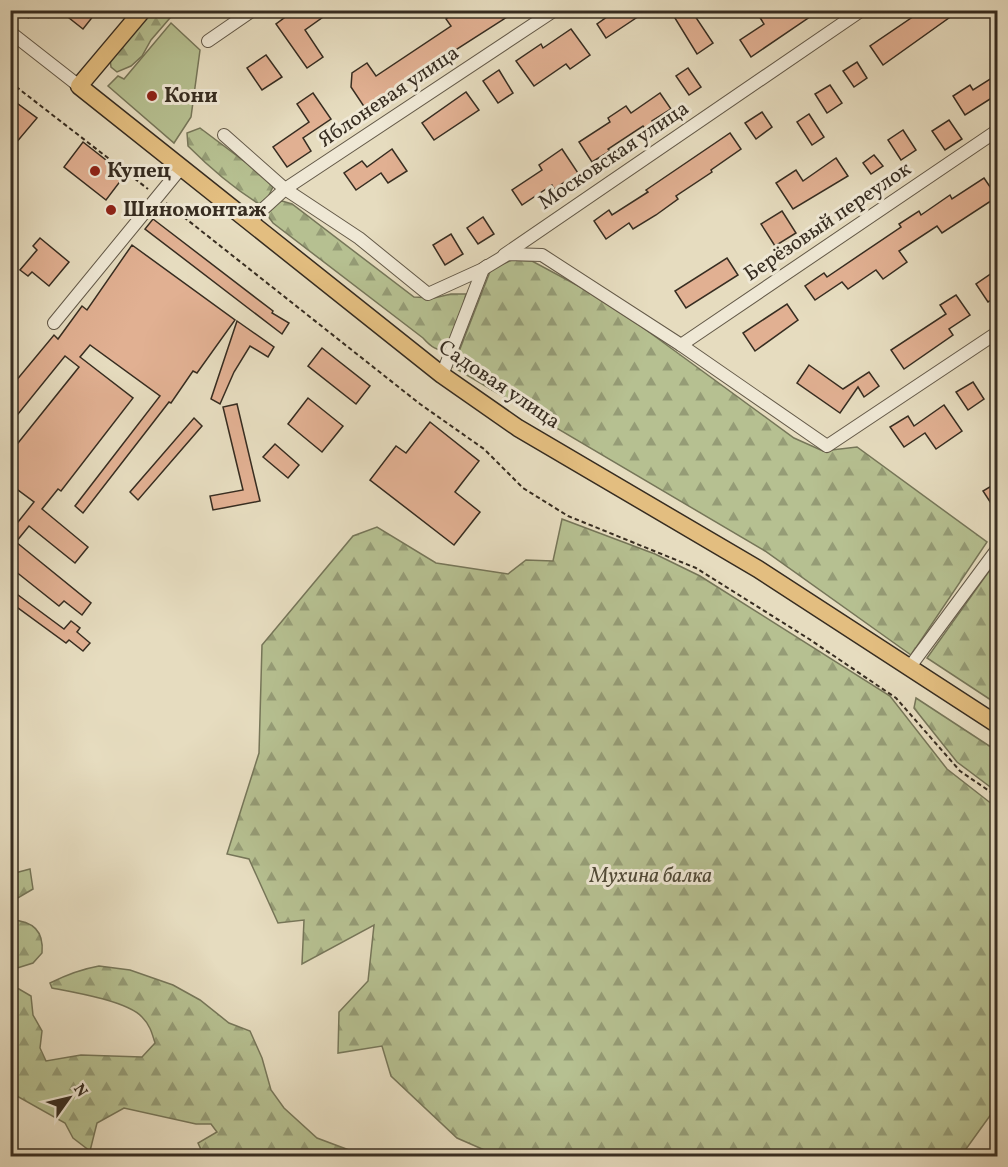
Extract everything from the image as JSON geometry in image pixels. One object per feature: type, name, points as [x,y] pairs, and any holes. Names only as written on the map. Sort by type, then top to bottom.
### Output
[{"type":"main road","points":[[79,86],[143,10]]},
{"type":"main road","name":"Садовая улица","points":[[79,86],[442,375],[518,428],[748,563],[998,725]]},
{"type":"street","points":[[208,41],[253,10]]},
{"type":"street","name":"Яблоневая улица","points":[[249,222],[285,189],[555,10]]},
{"type":"street","name":"Московская улица","points":[[483,269],[862,10]]},
{"type":"street","name":"Садовая улица","points":[[10,32],[79,86]]},
{"type":"street","name":"Берёзовый переулок","points":[[681,345],[998,130]]},
{"type":"street","points":[[224,135],[285,189],[359,238],[428,294],[483,269],[508,254],[542,255],[681,345],[828,446],[998,332]]},
{"type":"street","points":[[54,323],[181,168]]},
{"type":"street","points":[[442,375],[483,269]]},
{"type":"street","points":[[909,668],[996,550]]},
{"type":"path","points":[[20,10],[29,18]]},
{"type":"path","points":[[10,82],[420,404],[484,449],[523,488],[568,516],[696,568],[808,639],[896,698],[960,771],[998,797]]},
{"type":"green space","points":[[151,11],[176,11],[151,40],[142,56],[131,66],[117,72],[111,67],[110,59]]},
{"type":"green space","points":[[171,23],[200,50],[191,117],[174,143],[108,86],[118,76],[124,79]]},
{"type":"green space","points":[[200,128],[260,173],[273,187],[268,197],[259,204],[222,177],[188,146],[187,133]]},
{"type":"green space","points":[[282,201],[292,204],[414,297],[434,298],[451,294],[466,294],[449,351],[432,346],[273,223],[265,212],[273,204]]},
{"type":"green space","points":[[512,260],[532,261],[586,290],[638,324],[794,438],[823,451],[857,447],[987,542],[911,655],[765,551],[453,367],[491,269]]},
{"type":"green space","name":"Мухина балка","points":[[562,519],[655,554],[700,576],[890,696],[947,769],[997,808],[997,1106],[961,1156],[498,1156],[457,1138],[391,1076],[382,1046],[338,1053],[339,1012],[368,981],[374,925],[302,964],[304,920],[278,923],[249,859],[227,854],[259,753],[262,645],[353,536],[377,527],[436,563],[508,574],[526,560],[553,561]]},
{"type":"green space","points":[[997,560],[997,704],[927,658]]},
{"type":"green space","points":[[916,698],[997,751],[997,792],[957,762],[914,708]]},
{"type":"green space","points":[[30,869],[33,889],[11,902],[11,874]]},
{"type":"green space","points":[[11,920],[25,922],[36,929],[41,939],[42,953],[33,963],[11,970]]},
{"type":"green space","points":[[99,966],[130,970],[173,985],[200,1000],[229,1023],[250,1031],[262,1058],[271,1090],[284,1108],[317,1138],[365,1156],[204,1156],[198,1143],[217,1132],[211,1124],[196,1124],[124,1108],[97,1123],[90,1151],[73,1138],[65,1123],[17,1096],[11,1097],[11,987],[31,996],[33,1015],[42,1031],[40,1048],[46,1061],[81,1055],[142,1057],[155,1043],[147,1023],[135,1011],[99,998],[52,988],[50,983],[56,980]]},
{"type":"building","points":[[59,10],[98,10],[83,29]]},
{"type":"building","points":[[295,10],[333,10],[305,30],[323,57],[307,68],[276,24]]},
{"type":"building","points":[[458,10],[518,10],[365,108],[351,87],[352,73],[367,63],[376,76],[451,26],[446,19]]},
{"type":"building","points":[[617,10],[648,10],[606,38],[597,24]]},
{"type":"building","points":[[670,10],[691,10],[713,43],[697,54]]},
{"type":"building","points":[[768,10],[820,10],[751,57],[740,40],[764,24],[759,16]]},
{"type":"building","points":[[923,10],[960,10],[883,65],[870,46]]},
{"type":"building","points":[[571,29],[590,55],[570,69],[566,64],[534,86],[516,61],[541,44],[543,48]]},
{"type":"building","points":[[266,55],[282,77],[262,90],[247,68]]},
{"type":"building","points":[[857,62],[867,78],[854,87],[843,71]]},
{"type":"building","points":[[688,68],[701,87],[689,95],[676,76]]},
{"type":"building","points":[[499,70],[513,93],[498,103],[483,81]]},
{"type":"building","points":[[998,74],[998,94],[965,115],[953,96],[970,85],[973,90]]},
{"type":"building","points":[[830,85],[842,103],[827,113],[815,94]]},
{"type":"building","points":[[466,92],[479,110],[434,140],[422,123]]},
{"type":"building","points":[[313,93],[331,119],[303,138],[311,151],[287,167],[273,147],[309,122],[297,104]]},
{"type":"building","points":[[660,93],[671,109],[652,121],[654,123],[645,129],[643,126],[592,162],[579,142],[610,122],[608,118],[626,106],[631,113]]},
{"type":"building","points":[[10,98],[37,118],[10,150]]},
{"type":"building","points":[[762,112],[772,127],[756,139],[745,123]]},
{"type":"building","points":[[809,114],[824,137],[812,145],[797,122]]},
{"type":"building","points":[[949,120],[962,139],[945,150],[932,131]]},
{"type":"building","points":[[903,130],[916,150],[901,160],[888,140]]},
{"type":"building","points":[[730,133],[741,149],[676,196],[678,199],[656,215],[633,229],[629,223],[606,239],[594,221],[609,210],[612,215],[648,192],[646,190]]},
{"type":"building","name":"Купец","points":[[83,142],[125,175],[106,200],[64,167]]},
{"type":"building","points":[[392,149],[407,171],[388,183],[381,173],[356,190],[344,173],[362,161],[367,167]]},
{"type":"building","points":[[562,149],[578,173],[554,189],[552,185],[522,205],[512,190],[542,170],[539,165]]},
{"type":"building","points":[[874,155],[883,166],[871,174],[863,163]]},
{"type":"building","points":[[836,158],[848,176],[793,209],[776,183],[796,170],[803,181]]},
{"type":"building","points":[[984,178],[997,197],[942,233],[937,226],[899,251],[907,262],[883,279],[876,270],[848,289],[842,282],[815,300],[805,286],[824,273],[827,277],[901,227],[899,224],[919,211],[921,215],[950,195],[952,199]]},
{"type":"building","points":[[782,211],[796,233],[775,246],[761,224]]},
{"type":"building","points":[[483,217],[494,234],[478,244],[467,228]]},
{"type":"building","points":[[153,219],[273,311],[272,313],[289,323],[282,334],[145,229]]},
{"type":"building","points":[[451,234],[463,254],[445,265],[433,245]]},
{"type":"building","points":[[40,238],[69,262],[49,286],[32,272],[28,276],[20,270],[37,250],[33,246]]},
{"type":"building","points":[[132,245],[235,320],[197,373],[193,371],[171,403],[169,402],[83,513],[75,506],[160,396],[90,345],[80,357],[133,398],[61,491],[58,489],[42,509],[88,547],[75,563],[29,526],[16,542],[91,603],[82,615],[64,601],[59,606],[10,567],[10,532],[34,502],[10,484],[10,453],[79,367],[65,356],[10,424],[10,388],[54,335],[58,339],[82,306],[87,310]]},
{"type":"building","points":[[727,258],[738,275],[686,308],[675,291]]},
{"type":"building","points":[[998,269],[998,296],[988,302],[976,284]]},
{"type":"building","points":[[956,295],[970,315],[949,329],[953,335],[904,369],[891,350],[946,314],[940,305]]},
{"type":"building","points":[[787,304],[798,320],[755,351],[743,333]]},
{"type":"building","points":[[237,321],[274,347],[268,357],[250,346],[234,372],[220,404],[211,399]]},
{"type":"building","points":[[322,348],[370,386],[356,404],[308,366]]},
{"type":"building","points":[[809,365],[843,389],[869,372],[879,386],[864,397],[858,387],[840,413],[797,383]]},
{"type":"building","points":[[973,382],[984,399],[968,410],[956,392]]},
{"type":"building","points":[[308,398],[343,426],[322,452],[288,424]]},
{"type":"building","points":[[237,404],[260,501],[213,510],[210,496],[243,490],[223,407]]},
{"type":"building","points":[[944,405],[962,431],[936,449],[925,433],[904,447],[890,427],[908,416],[914,426]]},
{"type":"building","points":[[194,418],[202,426],[138,500],[130,492]]},
{"type":"building","points":[[430,422],[479,461],[455,492],[480,512],[454,545],[370,480],[396,446],[406,453]]},
{"type":"building","points":[[275,444],[299,465],[288,478],[263,457]]},
{"type":"building","points":[[998,482],[998,514],[983,491]]},
{"type":"building","points":[[10,589],[64,629],[71,621],[80,628],[77,632],[90,643],[83,651],[69,640],[66,643],[10,602]]},
{"type":"place","name":"Кони","points":[[152,96]]},
{"type":"place","name":"Купец","points":[[95,171]]},
{"type":"place","name":"Шиномонтаж","points":[[111,210]]}]
